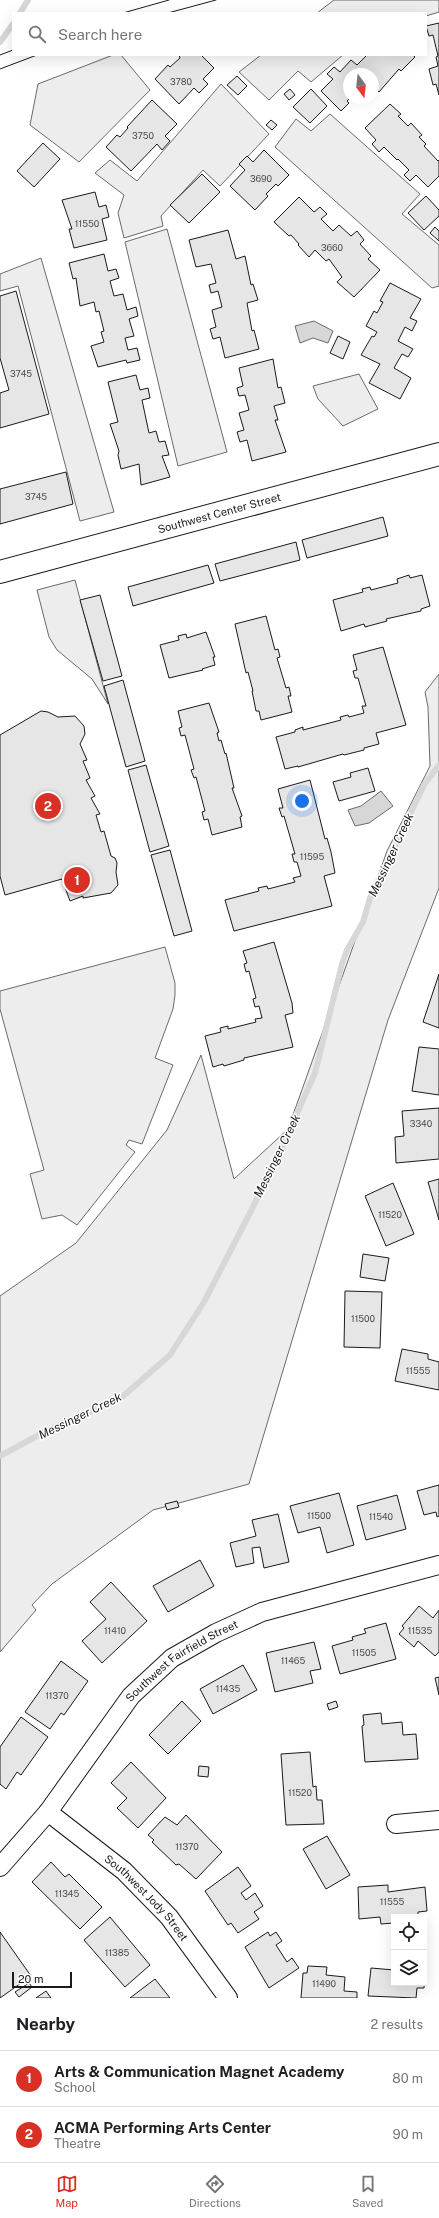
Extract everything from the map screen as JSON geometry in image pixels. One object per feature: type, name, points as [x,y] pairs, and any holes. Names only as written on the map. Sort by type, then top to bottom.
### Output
[{"type":"street","name":"Southwest Center Street","points":[[0,572],[439,454]]},
{"type":"street","name":"Southwest Fairfield Street","points":[[0,1867],[48,1812],[131,1696],[172,1658],[216,1632],[262,1612],[439,1565]]},
{"type":"street","name":"Southwest Jody Street","points":[[48,1812],[124,1871],[164,1912],[228,1998]]},
{"type":"street","points":[[396,1824],[439,1820]]},
{"type":"shaded area","points":[[334,0],[439,0],[439,12],[427,16],[427,12],[318,12]]},
{"type":"shaded area","points":[[110,56],[122,56],[150,90],[79,162],[30,125],[38,84]]},
{"type":"shaded area","points":[[260,56],[342,56],[311,82],[298,71],[269,100],[239,72]]},
{"type":"shaded area","points":[[221,84],[269,134],[220,186],[203,170],[161,216],[163,226],[124,238],[118,213],[124,195],[95,173],[110,160],[137,181]]},
{"type":"shaded area","points":[[330,114],[420,194],[402,214],[439,245],[439,286],[432,288],[275,147],[296,119],[311,131]]},
{"type":"shaded area","points":[[167,229],[227,452],[178,466],[125,242]]},
{"type":"shaded area","points":[[41,258],[114,512],[80,521],[18,286],[0,291],[0,274]]},
{"type":"shaded area","points":[[314,321],[333,331],[328,343],[313,338],[300,343],[295,326]]},
{"type":"shaded area","points":[[359,374],[378,409],[343,426],[318,399],[313,386]]},
{"type":"shaded area","points":[[75,580],[108,704],[92,679],[57,650],[49,637],[37,590]]},
{"type":"shaded area","points":[[439,674],[439,888],[388,1020],[249,1484],[153,1510],[52,1584],[32,1605],[36,1610],[0,1652],[0,1296],[76,1243],[167,1130],[201,1055],[234,1179],[288,1129],[387,851],[430,766],[428,707],[425,692]]},
{"type":"shaded area","points":[[381,791],[393,806],[369,823],[355,826],[348,810],[361,806]]},
{"type":"shaded area","points":[[165,947],[175,983],[175,995],[173,1009],[155,1058],[173,1065],[142,1144],[129,1140],[126,1145],[135,1152],[77,1225],[62,1215],[42,1219],[30,1174],[44,1170],[0,1009],[0,991]]},
{"type":"building","points":[[439,23],[439,95],[436,84],[433,85],[429,69],[438,66],[436,57],[438,56],[433,35],[429,36],[427,26]]},
{"type":"building","points":[[179,56],[202,56],[214,68],[203,79],[208,84],[199,93],[194,88],[179,104],[155,79],[168,65],[170,67],[180,58]]},
{"type":"building","points":[[366,56],[415,57],[401,71],[399,69],[379,92],[379,68],[344,68],[351,60],[357,65]]},
{"type":"building","points":[[334,67],[340,72],[343,69],[343,104],[348,104],[341,111],[321,91],[333,79],[327,74]]},
{"type":"building","points":[[237,76],[247,86],[238,95],[227,85]]},
{"type":"building","points":[[290,89],[295,95],[289,100],[284,94]]},
{"type":"building","points":[[311,89],[327,106],[310,123],[293,107]]},
{"type":"building","points":[[152,100],[177,124],[165,136],[170,141],[162,150],[157,144],[131,171],[106,147],[117,135],[120,137],[128,128],[127,127]]},
{"type":"building","points":[[390,104],[401,114],[398,116],[408,126],[411,123],[422,135],[419,137],[426,144],[424,146],[438,161],[439,160],[439,176],[428,187],[416,175],[410,181],[404,175],[409,170],[398,159],[397,160],[384,147],[379,152],[372,144],[376,140],[365,128]]},
{"type":"building","points":[[271,120],[277,125],[272,130],[266,125]]},
{"type":"building","points":[[43,143],[60,159],[34,187],[17,171]]},
{"type":"building","points":[[264,150],[289,175],[278,186],[276,184],[266,194],[268,196],[255,210],[230,186],[245,170],[239,164],[247,156],[253,162]]},
{"type":"building","points":[[202,174],[220,192],[189,223],[170,205]]},
{"type":"building","points":[[95,192],[99,207],[106,205],[109,217],[102,219],[107,240],[74,248],[69,229],[72,229],[62,200]]},
{"type":"building","points":[[426,196],[439,210],[439,216],[424,230],[408,213]]},
{"type":"building","points":[[299,197],[314,212],[320,207],[327,214],[321,219],[333,231],[339,225],[351,236],[357,231],[364,240],[360,244],[371,256],[368,259],[380,270],[354,297],[337,282],[342,277],[329,259],[326,261],[315,250],[309,257],[291,235],[289,236],[274,222]]},
{"type":"building","points":[[435,227],[439,231],[439,241],[430,233]]},
{"type":"building","points":[[228,230],[236,259],[245,256],[251,285],[253,284],[258,300],[247,303],[252,331],[254,330],[259,349],[225,358],[220,337],[213,339],[210,329],[216,327],[212,310],[222,307],[218,291],[211,293],[209,285],[216,283],[211,264],[196,267],[189,240]]},
{"type":"building","points":[[104,254],[108,271],[116,269],[119,278],[110,281],[114,296],[123,294],[127,310],[136,307],[138,316],[129,319],[134,336],[125,338],[128,350],[137,348],[140,360],[127,363],[126,360],[98,367],[91,346],[104,342],[101,332],[104,331],[99,311],[96,312],[94,302],[80,306],[76,278],[73,279],[69,263]]},
{"type":"building","points":[[390,283],[421,299],[410,318],[417,321],[412,331],[405,327],[398,341],[413,349],[408,357],[402,354],[394,368],[411,378],[400,399],[369,383],[380,364],[361,355],[372,336],[374,337],[377,332],[366,326],[374,311],[377,313],[383,302],[380,301]]},
{"type":"building","points":[[16,291],[49,414],[0,428],[0,393],[9,390],[0,358],[0,296]]},
{"type":"building","points":[[338,336],[350,342],[343,359],[330,353]]},
{"type":"building","points":[[273,359],[278,388],[281,387],[285,403],[274,406],[278,420],[275,420],[286,452],[252,461],[247,440],[240,442],[237,432],[244,430],[239,413],[249,410],[245,395],[239,396],[237,388],[243,386],[239,368]]},
{"type":"building","points":[[136,375],[140,390],[148,388],[150,398],[142,400],[149,433],[156,431],[159,442],[165,441],[169,455],[162,456],[170,477],[141,485],[139,464],[121,469],[118,455],[119,451],[110,424],[118,422],[108,382]]},
{"type":"building","points":[[66,472],[73,504],[0,524],[0,489]]},
{"type":"building","points":[[383,517],[388,536],[307,558],[302,540]]},
{"type":"building","points":[[296,542],[300,560],[220,581],[215,564]]},
{"type":"building","points":[[208,565],[214,583],[133,606],[128,587]]},
{"type":"building","points":[[409,575],[410,578],[422,575],[430,606],[421,609],[421,611],[386,619],[387,621],[365,627],[364,624],[341,631],[333,600],[363,592],[362,589],[370,587],[371,590],[398,583],[397,579]]},
{"type":"building","points":[[100,595],[122,676],[103,681],[80,600]]},
{"type":"building","points":[[266,616],[275,650],[278,649],[280,657],[277,658],[286,688],[289,687],[291,696],[288,696],[292,712],[261,720],[259,711],[256,711],[253,691],[248,672],[246,673],[235,624]]},
{"type":"building","points":[[206,632],[215,657],[213,657],[215,665],[202,669],[203,670],[169,678],[160,645],[179,640],[178,636],[186,634],[187,638]]},
{"type":"building","points":[[383,647],[406,725],[376,733],[379,744],[364,748],[364,750],[285,769],[276,737],[295,732],[295,730],[303,727],[303,730],[341,720],[340,717],[348,715],[349,717],[364,713],[362,706],[366,706],[358,678],[355,678],[353,671],[357,670],[353,655]]},
{"type":"building","points":[[123,680],[145,761],[126,767],[104,686]]},
{"type":"building","points":[[209,703],[219,732],[217,733],[219,741],[221,740],[225,754],[226,753],[234,788],[232,788],[242,816],[240,817],[242,827],[212,835],[208,819],[204,820],[202,812],[205,811],[196,777],[194,778],[191,770],[194,769],[185,735],[181,736],[179,728],[182,727],[178,711]]},
{"type":"building","points":[[41,711],[48,712],[58,717],[75,716],[84,726],[85,734],[80,744],[87,760],[83,761],[90,778],[86,780],[95,796],[91,798],[100,814],[96,815],[101,832],[104,831],[111,856],[115,858],[117,863],[116,872],[118,885],[111,893],[83,898],[83,896],[70,901],[62,879],[5,895],[0,876],[0,735]]},
{"type":"building","points":[[146,765],[169,846],[150,852],[128,770]]},
{"type":"building","points":[[368,768],[375,791],[339,801],[333,782],[351,777],[350,773]]},
{"type":"building","points":[[310,780],[325,839],[327,838],[331,852],[335,873],[324,876],[332,906],[234,931],[225,900],[259,891],[258,888],[267,886],[268,889],[295,882],[293,878],[301,876],[297,862],[294,862],[292,854],[295,854],[284,816],[282,817],[279,808],[283,808],[278,789]]},
{"type":"building","points":[[170,850],[192,931],[174,936],[151,855]]},
{"type":"building","points":[[274,942],[292,1003],[293,1013],[285,1015],[293,1047],[244,1058],[244,1060],[224,1066],[223,1064],[213,1067],[205,1036],[221,1032],[220,1028],[228,1026],[228,1029],[256,1022],[255,1019],[262,1018],[259,1006],[255,1007],[253,999],[256,998],[249,971],[246,972],[244,964],[247,963],[243,951]]},
{"type":"building","points":[[439,974],[439,1028],[423,1022]]},
{"type":"building","points":[[419,1047],[439,1049],[439,1095],[412,1091]]},
{"type":"building","points":[[439,1108],[439,1159],[396,1163],[395,1137],[404,1136],[402,1111]]},
{"type":"building","points":[[439,1179],[439,1220],[428,1182]]},
{"type":"building","points":[[393,1183],[414,1234],[386,1246],[365,1196]]},
{"type":"building","points":[[363,1254],[389,1258],[385,1281],[360,1277]]},
{"type":"building","points":[[345,1291],[382,1292],[380,1348],[344,1347]]},
{"type":"building","points":[[402,1349],[428,1354],[428,1359],[439,1362],[439,1390],[395,1381]]},
{"type":"building","points":[[439,1485],[439,1516],[437,1517],[436,1512],[424,1515],[417,1491]]},
{"type":"building","points":[[339,1493],[354,1545],[327,1553],[320,1527],[298,1533],[290,1506]]},
{"type":"building","points":[[397,1495],[406,1529],[366,1540],[357,1506]]},
{"type":"building","points":[[177,1501],[179,1507],[167,1510],[165,1504]]},
{"type":"building","points":[[278,1514],[289,1562],[264,1568],[260,1547],[252,1548],[254,1563],[236,1567],[230,1543],[256,1536],[252,1520]]},
{"type":"building","points":[[200,1560],[214,1586],[168,1612],[153,1586]]},
{"type":"building","points":[[111,1582],[147,1621],[102,1663],[82,1641],[106,1619],[90,1602]]},
{"type":"building","points":[[419,1606],[433,1618],[439,1610],[439,1652],[435,1656],[418,1641],[414,1647],[399,1634],[404,1628],[402,1626]]},
{"type":"building","points":[[386,1623],[396,1659],[340,1674],[332,1646],[353,1640],[352,1637],[366,1633],[364,1629]]},
{"type":"building","points":[[314,1642],[321,1669],[310,1671],[313,1683],[275,1692],[266,1653]]},
{"type":"building","points":[[61,1661],[88,1681],[64,1715],[61,1713],[50,1729],[25,1712]]},
{"type":"building","points":[[243,1665],[257,1690],[213,1714],[200,1689]]},
{"type":"building","points":[[439,1677],[439,1695],[435,1678]]},
{"type":"building","points":[[182,1701],[201,1721],[168,1754],[149,1735]]},
{"type":"building","points":[[336,1701],[338,1707],[329,1710],[327,1704]]},
{"type":"building","points":[[381,1713],[382,1724],[402,1722],[403,1735],[416,1734],[418,1759],[365,1762],[362,1726],[364,1725],[363,1715]]},
{"type":"building","points":[[21,1717],[48,1737],[21,1775],[17,1772],[6,1789],[0,1784],[0,1747]]},
{"type":"building","points":[[310,1752],[313,1787],[316,1786],[317,1800],[322,1800],[324,1824],[286,1825],[281,1754]]},
{"type":"building","points":[[131,1762],[166,1798],[138,1828],[117,1808],[127,1798],[111,1783]]},
{"type":"building","points":[[199,1766],[209,1767],[208,1777],[198,1776]]},
{"type":"building","points":[[186,1815],[222,1852],[196,1879],[179,1864],[176,1865],[152,1842],[154,1840],[148,1835],[165,1817],[177,1825]]},
{"type":"building","points":[[327,1836],[350,1875],[326,1889],[303,1849]]},
{"type":"building","points":[[51,1862],[65,1877],[69,1874],[102,1907],[80,1929],[32,1882]]},
{"type":"building","points":[[238,1867],[251,1886],[241,1893],[246,1900],[255,1893],[263,1906],[254,1912],[259,1919],[238,1933],[231,1923],[228,1925],[205,1891]]},
{"type":"building","points":[[388,1885],[388,1892],[425,1887],[427,1911],[418,1912],[418,1914],[391,1914],[391,1923],[381,1924],[380,1917],[359,1919],[358,1887]]},
{"type":"building","points":[[110,1917],[150,1965],[125,1987],[84,1940]]},
{"type":"building","points":[[0,1932],[31,1976],[0,1998]]},
{"type":"building","points":[[268,1932],[270,1936],[276,1932],[282,1941],[276,1945],[287,1962],[292,1958],[299,1968],[269,1988],[245,1947]]},
{"type":"building","points":[[308,1966],[327,1967],[326,1975],[345,1977],[344,1991],[357,1992],[357,1998],[301,1998],[303,1973],[307,1973]]},
{"type":"building","points":[[371,1968],[391,1970],[391,1986],[424,1986],[424,1988],[417,1988],[416,1998],[368,1996]]},
{"type":"building","points":[[155,1979],[170,1998],[130,1998]]},
{"type":"building","points":[[29,1983],[32,1987],[19,1997],[15,1992]]},
{"type":"building","points":[[46,1991],[51,1998],[36,1998]]},
{"type":"waterway","points":[[21,12],[28,0]]},
{"type":"waterway","points":[[0,42],[12,25]]},
{"type":"waterway","name":"Messinger Creek","points":[[0,1456],[48,1430],[121,1398],[170,1355],[204,1302],[251,1211],[315,1073],[342,964],[347,950],[363,922],[370,898],[424,785],[439,765]]},
{"type":"tram line","points":[[127,12],[169,0]]},
{"type":"tram line","points":[[172,12],[216,0]]},
{"type":"tram line","points":[[0,55],[12,50]]},
{"type":"tram line","points":[[0,69],[34,56]]},
{"type":"place","name":"ACMA Performing Arts Center","points":[[48,806]]},
{"type":"place","name":"Arts & Communication Magnet Academy","points":[[77,880]]}]
